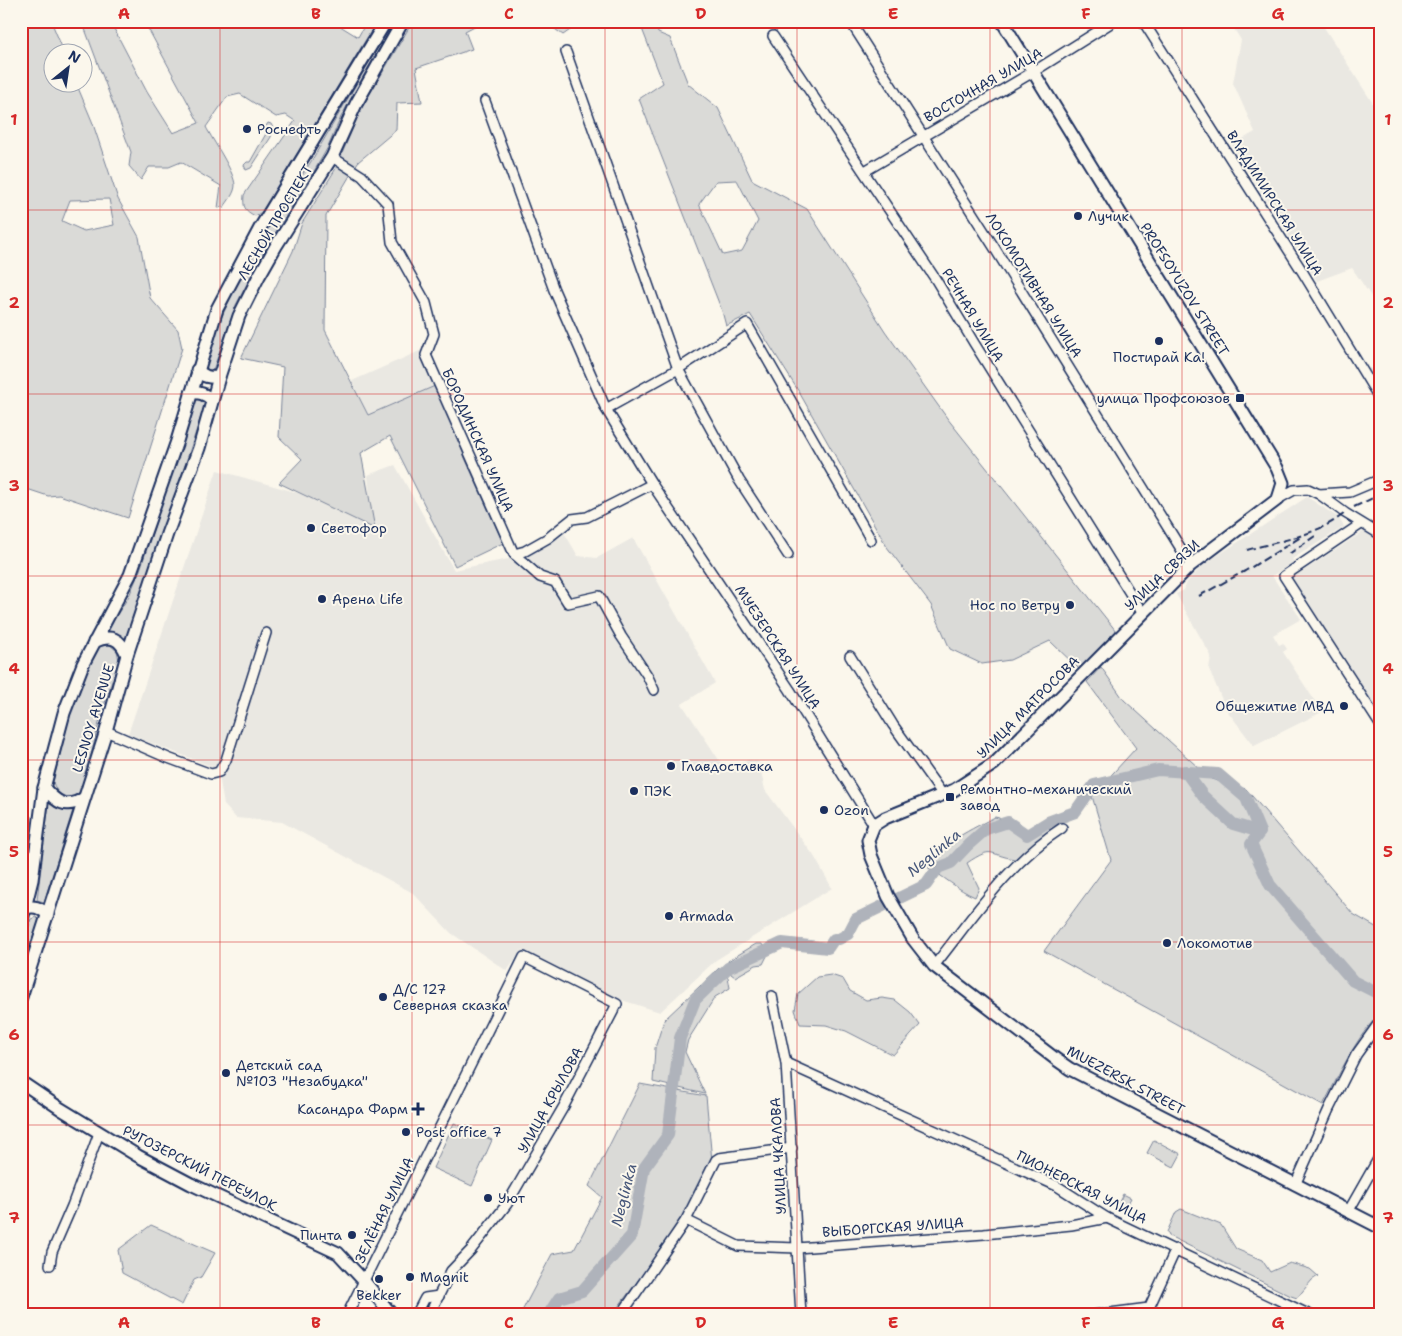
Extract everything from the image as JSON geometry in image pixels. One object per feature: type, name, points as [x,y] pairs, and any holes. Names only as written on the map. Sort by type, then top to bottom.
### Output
[{"type":"main road","name":"ЛЕСНОЙ ПРОСПЕКТ","points":[[94,642],[130,574],[177,441],[217,309],[239,265],[386,21]]},
{"type":"main road","name":"ЛЕСНОЙ ПРОСПЕКТ","points":[[127,655],[167,534],[199,448],[239,316],[259,276],[332,157],[356,104],[403,21]]},
{"type":"main road","name":"PROFSOYUZOV STREET","points":[[1002,21],[1277,468],[1283,483],[1278,499]]},
{"type":"main road","points":[[197,370],[210,378],[219,377]]},
{"type":"main road","points":[[191,393],[199,392],[212,400]]},
{"type":"main road","name":"УЛИЦА СВЯЗИ","points":[[1116,640],[1191,565],[1278,499]]},
{"type":"main road","points":[[94,642],[104,637],[115,638],[123,645],[127,655]]},
{"type":"main road","name":"УЛИЦА МАТРОСОВА","points":[[874,825],[885,818],[954,790],[994,764],[1116,640]]},
{"type":"main road","name":"LESNOY AVENUE","points":[[21,924],[32,880],[44,788],[64,713],[83,664],[94,642]]},
{"type":"main road","name":"LESNOY AVENUE","points":[[21,997],[106,731],[127,655]]},
{"type":"main road","points":[[44,788],[53,798],[64,804],[76,804],[84,798]]},
{"type":"main road","name":"MUEZERSK STREET","points":[[874,825],[868,840],[871,855],[888,896],[918,946],[934,966],[1070,1069],[1381,1228]]},
{"type":"main road","points":[[26,908],[33,906],[40,908],[48,914]]},
{"type":"main road","name":"РУГОЗЕРСКИЙ ПЕРЕУЛОК","points":[[21,1082],[138,1156],[191,1184],[338,1253],[392,1315]]},
{"type":"street","name":"ЛОКОМОТИВНАЯ УЛИЦА","points":[[850,21],[999,255],[1191,565]]},
{"type":"street","name":"ВОСТОЧНАЯ УЛИЦА","points":[[865,171],[1033,72],[1114,21]]},
{"type":"street","name":"ВЛАДИМИРСКАЯ УЛИЦА","points":[[1144,21],[1381,401]]},
{"type":"street","name":"РЕЧНАЯ УЛИЦА","points":[[774,36],[936,280],[1143,614]]},
{"type":"street","points":[[566,52],[678,369],[739,480],[788,555]]},
{"type":"street","name":"МУЕЗЕРСКАЯ УЛИЦА","points":[[486,101],[554,290],[606,409],[652,484],[790,690],[874,825]]},
{"type":"street","name":"БОРОДИНСКАЯ УЛИЦА","points":[[332,157],[362,176],[388,204],[392,242],[426,303],[434,334],[426,355],[514,554],[540,577],[555,582],[568,603],[599,596],[621,636],[647,675],[654,690]]},
{"type":"street","points":[[606,409],[678,369],[747,324],[872,540]]},
{"type":"street","points":[[1319,494],[1350,492],[1381,479]]},
{"type":"street","points":[[514,554],[525,551],[548,538],[572,519],[587,517],[652,484]]},
{"type":"street","points":[[1278,499],[1294,490],[1308,489],[1319,494],[1361,524],[1381,535]]},
{"type":"street","points":[[1361,524],[1284,576],[1381,726]]},
{"type":"street","points":[[106,731],[211,774],[219,772],[226,760],[266,633]]},
{"type":"street","points":[[850,656],[893,725],[943,795]]},
{"type":"street","points":[[934,966],[1009,872],[1050,836],[1062,828]]},
{"type":"street","name":"УЛИЦА КРЫЛОВА","points":[[429,1315],[451,1271],[471,1250],[507,1204],[564,1106],[616,1004],[524,957],[511,981]]},
{"type":"street","name":"ЗЕЛЁНАЯ УЛИЦА","points":[[347,1315],[511,981]]},
{"type":"street","name":"УЛИЦА ЧКАЛОВА","points":[[772,996],[786,1063],[801,1315]]},
{"type":"street","points":[[1295,1185],[1356,1055],[1381,1020]]},
{"type":"street","name":"ПИОНЕРСКАЯ УЛИЦА","points":[[786,1063],[1057,1186],[1107,1218],[1176,1249],[1310,1315]]},
{"type":"street","points":[[50,1265],[52,1252],[72,1206],[99,1133]]},
{"type":"street","points":[[621,1315],[686,1220],[718,1158],[792,1148]]},
{"type":"street","points":[[1348,1212],[1381,1154]]},
{"type":"street","name":"ВЫБОРГСКАЯ УЛИЦА","points":[[686,1220],[738,1246],[797,1248],[984,1234],[1071,1225],[1107,1218]]},
{"type":"street","points":[[1094,1315],[1149,1311],[1176,1249]]},
{"type":"street","points":[[416,1315],[425,1298],[439,1296]]},
{"type":"shaded area","points":[[21,21],[51,21],[60,42],[42,42],[42,92],[80,92],[92,121],[118,199],[139,237],[150,298],[178,330],[182,348],[128,518],[59,495],[48,496],[21,487]],"holes":[[[109,199],[114,225],[84,231],[62,221],[70,200]]]},
{"type":"shaded area","points":[[82,21],[110,21],[147,92],[173,133],[199,123],[144,21],[332,21],[358,37],[367,21],[377,21],[262,212],[255,216],[245,208],[244,195],[295,121],[286,115],[276,117],[240,94],[227,97],[206,127],[234,179],[234,191],[224,207],[218,208],[221,186],[181,162],[169,167],[149,167],[141,180],[129,166],[131,152],[92,48],[92,42],[90,42]]},
{"type":"shaded area","points":[[393,21],[395,21],[341,117],[328,147],[266,247],[236,305],[213,370],[208,370],[205,364],[218,325],[242,273],[260,240],[312,160]]},
{"type":"shaded area","points":[[413,21],[484,21],[465,31],[472,49],[416,68],[422,102],[397,103],[396,130],[358,162],[326,216],[325,330],[368,415],[435,386],[503,543],[455,566],[390,436],[361,453],[375,529],[279,483],[302,459],[279,437],[283,367],[241,358],[293,251],[302,223],[335,170],[361,109]]},
{"type":"shaded area","points":[[544,21],[583,21],[563,35]]},
{"type":"shaded area","points":[[639,21],[655,21],[658,33],[670,38],[688,84],[718,108],[752,180],[807,209],[885,331],[947,418],[1116,631],[1079,669],[1050,641],[1010,660],[982,664],[950,649],[931,605],[887,547],[799,392],[750,314],[726,326],[722,311],[639,99],[663,83]],"holes":[[[737,180],[758,221],[742,251],[723,255],[699,204],[716,181]]]},
{"type":"shaded area","points":[[1229,21],[1320,21],[1381,116],[1381,311],[1352,268],[1317,281],[1232,145],[1255,132],[1233,83],[1241,40]]},
{"type":"shaded area","points":[[268,123],[273,128],[271,137],[251,168],[246,170],[244,165],[250,162],[267,132],[266,126]]},
{"type":"shaded area","points":[[422,350],[435,386],[368,415],[352,381]]},
{"type":"shaded area","points":[[1368,368],[1381,370],[1381,390]]},
{"type":"shaded area","points":[[205,398],[205,404],[128,640],[115,633],[106,632],[129,596],[140,570],[196,399]]},
{"type":"shaded area","points":[[395,465],[454,570],[528,555],[565,534],[578,556],[597,558],[633,538],[715,683],[682,704],[727,772],[748,760],[759,762],[765,790],[814,856],[832,888],[716,960],[660,1012],[612,997],[522,950],[507,971],[451,933],[413,893],[282,822],[236,818],[224,805],[218,769],[128,734],[217,470],[306,495],[371,520],[368,475]]},
{"type":"shaded area","points":[[1307,497],[1339,518],[1344,527],[1292,559],[1294,561],[1272,576],[1301,619],[1273,635],[1279,645],[1283,643],[1287,649],[1283,652],[1322,712],[1254,746],[1226,709],[1209,669],[1211,656],[1176,594],[1184,590],[1187,582],[1203,565]]},
{"type":"shaded area","points":[[1381,520],[1381,715],[1291,579]]},
{"type":"shaded area","points":[[110,645],[117,651],[119,660],[101,715],[83,788],[74,797],[66,798],[58,793],[53,782],[71,710],[93,652],[99,646]]},
{"type":"shaded area","points":[[1101,667],[1124,700],[1211,779],[1246,789],[1353,914],[1381,930],[1381,1014],[1372,1022],[1356,1044],[1323,1105],[1044,951],[1111,860],[1092,796],[1136,748],[1087,682]]},
{"type":"shaded area","points":[[49,801],[56,808],[73,810],[44,902],[37,900]]},
{"type":"shaded area","points":[[995,817],[1026,839],[1053,821],[1058,824],[1057,828],[1015,859],[987,853],[967,863],[979,888],[975,897],[927,867],[930,860],[946,845]]},
{"type":"shaded area","points":[[36,917],[40,921],[21,975],[21,953],[31,919]]},
{"type":"shaded area","points":[[756,944],[762,944],[767,956],[763,964],[756,965],[735,977],[731,974],[728,961]]},
{"type":"shaded area","points":[[719,968],[728,977],[730,988],[715,997],[688,1040],[685,1052],[705,1094],[653,1082],[655,1048],[664,1020]]},
{"type":"shaded area","points":[[831,975],[843,979],[850,991],[866,1000],[882,998],[895,1000],[910,1012],[920,1025],[893,1055],[846,1031],[826,1025],[800,1024],[795,1010],[798,994],[817,977]]},
{"type":"shaded area","points":[[640,1084],[706,1096],[712,1161],[674,1233],[612,1315],[520,1315],[552,1254],[574,1250],[602,1197],[589,1186]]},
{"type":"shaded area","points":[[454,1123],[492,1140],[472,1186],[433,1168]]},
{"type":"shaded area","points":[[1154,1140],[1181,1154],[1174,1167],[1147,1153]]},
{"type":"shaded area","points":[[1123,1194],[1131,1198],[1123,1212],[1116,1208]]},
{"type":"shaded area","points":[[1181,1209],[1221,1225],[1236,1249],[1262,1260],[1270,1272],[1290,1263],[1310,1269],[1318,1276],[1312,1280],[1297,1298],[1291,1296],[1169,1236],[1167,1232],[1176,1212]]},
{"type":"shaded area","points":[[151,1225],[215,1253],[201,1277],[194,1280],[182,1305],[122,1273],[118,1250]]},
{"type":"waterway","name":"Neglinka","points":[[548,1315],[559,1298],[582,1291],[632,1235],[644,1168],[668,1135],[680,1038],[695,1000],[728,968],[782,943],[828,948],[834,939],[839,939],[848,934],[856,919],[926,885],[938,868],[951,863],[986,829],[1008,822],[1027,835],[1048,822],[1075,812],[1094,785],[1158,770],[1218,774],[1246,798],[1260,832],[1251,844],[1270,885],[1353,981],[1381,995]]},
{"type":"waterway","points":[[1185,771],[1203,796],[1233,824],[1260,832]]},
{"type":"railway","points":[[1354,507],[1381,494]]},
{"type":"railway","points":[[1247,550],[1310,532],[1334,521],[1345,513]]},
{"type":"railway","points":[[1289,554],[1315,536]]},
{"type":"railway","points":[[1199,596],[1301,537]]},
{"type":"place","name":"Роснефть","points":[[247,129]]},
{"type":"place","name":"Лучик","points":[[1078,216]]},
{"type":"place","name":"Постирай Ка!","points":[[1159,341]]},
{"type":"place","name":"улица Профсоюзов","points":[[1240,398]]},
{"type":"place","name":"Светофор","points":[[311,528]]},
{"type":"place","name":"Арена Life","points":[[322,599]]},
{"type":"place","name":"Нос по Ветру","points":[[1070,605]]},
{"type":"place","name":"Общежитие МВД","points":[[1344,706]]},
{"type":"place","name":"Главдоставка","points":[[671,766]]},
{"type":"place","name":"ПЭК","points":[[634,791]]},
{"type":"place","name":"Ремонтно-механический завод","points":[[950,797]]},
{"type":"place","name":"Ozon","points":[[824,810]]},
{"type":"place","name":"Armada","points":[[669,916]]},
{"type":"place","name":"Локомотив","points":[[1167,943]]},
{"type":"place","name":"Д/С 127 Северная сказка","points":[[383,997]]},
{"type":"place","name":"Детский сад №103 \"Незабудка\"","points":[[226,1073]]},
{"type":"place","name":"Касандра Фарм","points":[[418,1109]]},
{"type":"place","name":"Post office 7","points":[[406,1132]]},
{"type":"place","name":"Уют","points":[[488,1198]]},
{"type":"place","name":"Пинта","points":[[352,1235]]},
{"type":"place","name":"Magnit","points":[[410,1277]]},
{"type":"place","name":"Bekker","points":[[379,1279]]}]
